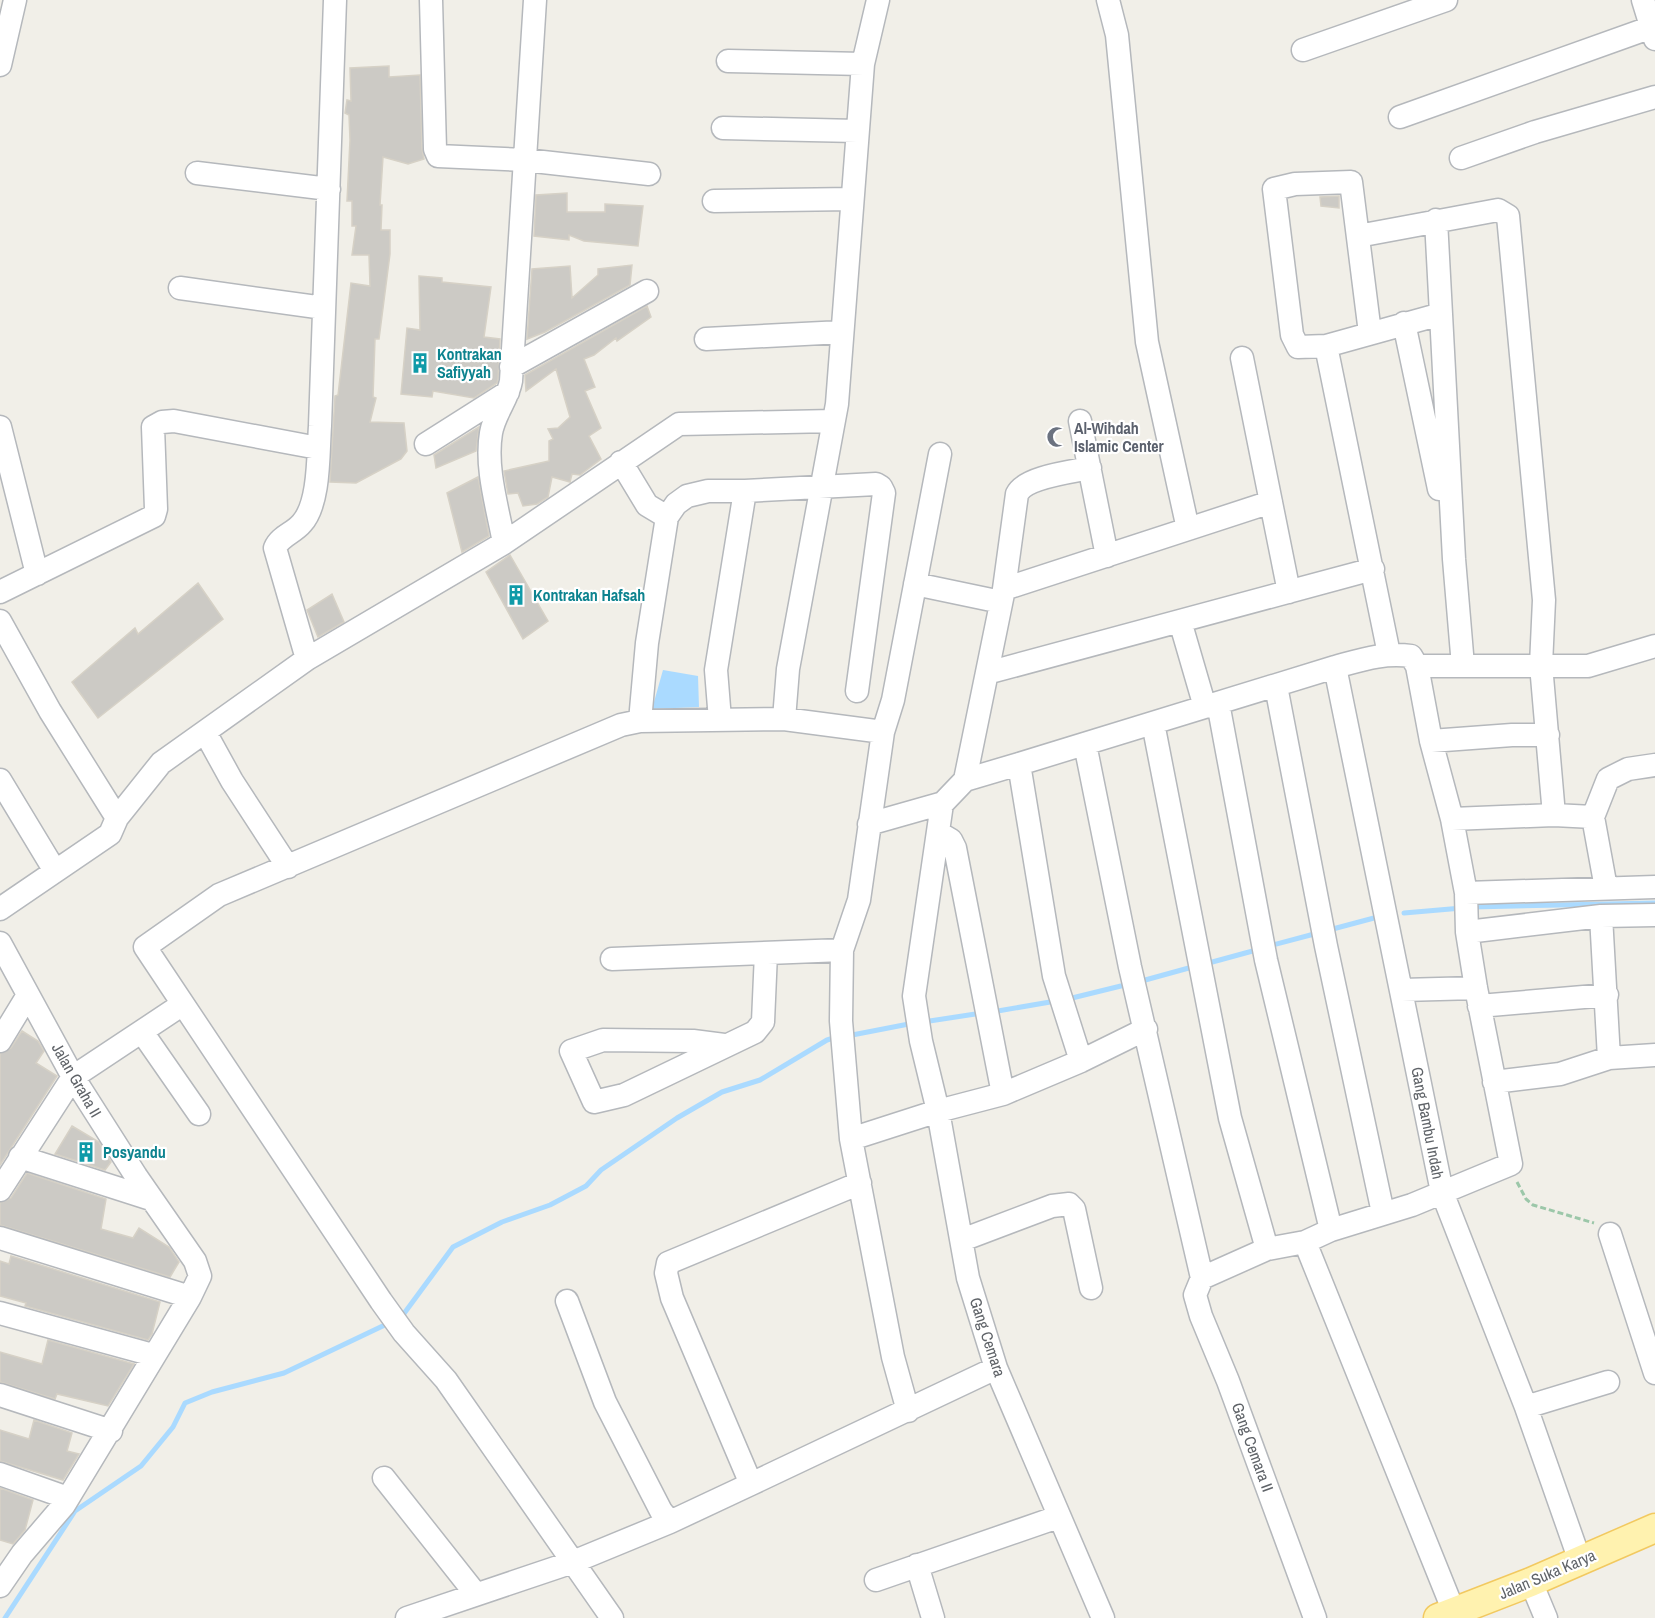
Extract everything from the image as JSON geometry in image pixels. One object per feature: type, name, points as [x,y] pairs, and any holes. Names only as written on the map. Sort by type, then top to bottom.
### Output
[{"type":"main road","name":"Jalan Suka Karya","points":[[1446,1615],[1654,1530]]},
{"type":"street","points":[[0,65],[15,0]]},
{"type":"street","points":[[307,660],[274,548],[278,541],[300,526],[308,513],[315,491],[335,0]]},
{"type":"street","points":[[430,0],[436,152],[442,157],[525,160],[649,174]]},
{"type":"street","points":[[504,543],[489,457],[491,432],[500,406],[509,392],[535,0]]},
{"type":"street","points":[[784,719],[788,669],[833,421],[863,64],[878,0]]},
{"type":"street","points":[[1108,0],[1117,35],[1147,342],[1188,529]]},
{"type":"street","points":[[1303,50],[1446,0]]},
{"type":"street","points":[[1400,117],[1650,19]]},
{"type":"street","points":[[728,61],[863,64]]},
{"type":"street","points":[[1461,158],[1535,132],[1655,97]]},
{"type":"street","points":[[723,128],[857,131]]},
{"type":"street","points":[[197,173],[329,189]]},
{"type":"street","points":[[1370,333],[1351,182],[1294,184],[1274,189],[1293,340],[1300,348],[1326,346],[1441,314]]},
{"type":"street","points":[[714,201],[852,199]]},
{"type":"street","points":[[1358,236],[1498,210],[1507,214],[1510,221],[1544,600],[1541,665],[1554,815]]},
{"type":"street","points":[[1436,220],[1454,559],[1463,666]]},
{"type":"street","points":[[180,288],[324,308]]},
{"type":"street","points":[[511,367],[647,291]]},
{"type":"street","points":[[1404,323],[1454,559]]},
{"type":"street","points":[[706,339],[842,332]]},
{"type":"street","points":[[1326,346],[1389,654]]},
{"type":"street","points":[[1242,358],[1289,592]]},
{"type":"street","points":[[426,444],[509,392]]},
{"type":"street","points":[[0,592],[154,516],[156,509],[153,427],[162,422],[174,421],[318,448]]},
{"type":"street","points":[[0,909],[110,834],[117,818],[161,763],[307,660],[504,543],[679,424],[833,421]]},
{"type":"street","points":[[1080,421],[1107,556]]},
{"type":"street","points":[[0,428],[37,574]]},
{"type":"street","points":[[908,1411],[893,1357],[851,1139],[841,1021],[842,950],[859,900],[868,824],[883,732],[893,700],[940,454]]},
{"type":"street","points":[[621,462],[647,505],[667,517]]},
{"type":"street","points":[[965,780],[1003,596],[1020,489],[1031,482],[1090,468]]},
{"type":"street","points":[[640,721],[647,643],[667,517],[671,508],[687,496],[708,491],[745,492],[876,484],[883,490],[858,691]]},
{"type":"street","points":[[720,720],[716,670],[745,492]]},
{"type":"street","points":[[915,584],[1003,596],[1107,556],[1271,502]]},
{"type":"street","points":[[987,673],[1373,569]]},
{"type":"street","points":[[0,621],[50,711],[117,818]]},
{"type":"street","points":[[1180,621],[1211,705],[1266,960],[1331,1230]]},
{"type":"street","points":[[1418,666],[1588,666],[1655,646]]},
{"type":"street","points":[[868,824],[942,804],[965,780],[1335,667],[1389,654],[1411,656],[1418,666],[1431,741],[1452,819],[1478,997],[1511,1164],[1412,1205],[1331,1230],[1305,1242],[1267,1250],[1202,1278],[1130,967],[1085,744]]},
{"type":"street","name":"Gang Bambu Indah","points":[[1335,667],[1442,1192],[1526,1407],[1580,1561]]},
{"type":"street","points":[[1276,686],[1326,946],[1383,1213]]},
{"type":"street","points":[[612,1618],[446,1380],[404,1333],[381,1301],[145,947],[219,895],[621,725],[640,721],[784,719],[883,732]]},
{"type":"street","points":[[1153,723],[1195,948],[1230,1118],[1267,1250]]},
{"type":"street","points":[[205,732],[232,781],[288,867]]},
{"type":"street","points":[[1431,741],[1512,735],[1548,735]]},
{"type":"street","points":[[1019,764],[1054,976],[1081,1061]]},
{"type":"street","points":[[1606,888],[1593,817],[1608,779],[1628,769],[1655,765]]},
{"type":"street","points":[[0,780],[55,871]]},
{"type":"street","name":"Gang Cemara","points":[[942,804],[914,996],[921,1041],[938,1111],[968,1278],[996,1368],[1103,1618]]},
{"type":"street","points":[[1452,819],[1554,815],[1593,817]]},
{"type":"street","points":[[939,833],[951,840],[955,848],[967,899],[982,994],[1004,1094]]},
{"type":"street","points":[[1467,912],[1606,888],[1655,887]]},
{"type":"street","points":[[1467,912],[1601,916],[1655,915]]},
{"type":"street","points":[[1601,916],[1610,1058]]},
{"type":"street","name":"Jalan Graha II","points":[[0,943],[73,1077],[200,1273],[190,1297]]},
{"type":"street","points":[[612,959],[842,950]]},
{"type":"street","points":[[724,1045],[693,1041],[603,1040],[571,1051],[594,1102],[624,1095],[755,1032],[763,1025],[766,953]]},
{"type":"street","points":[[1402,990],[1478,997],[1607,995]]},
{"type":"street","points":[[0,1041],[28,994]]},
{"type":"street","points":[[0,1190],[73,1077],[183,1004]]},
{"type":"street","points":[[851,1139],[938,1111],[1004,1094],[1081,1061],[1146,1029]]},
{"type":"street","points":[[142,1032],[199,1114]]},
{"type":"street","points":[[1494,1082],[1560,1074],[1610,1058],[1655,1055]]},
{"type":"street","points":[[20,1157],[151,1199]]},
{"type":"street","points":[[752,1484],[672,1298],[666,1273],[668,1263],[860,1183]]},
{"type":"street","points":[[962,1240],[1052,1206],[1069,1204],[1074,1209],[1091,1288]]},
{"type":"street","points":[[1610,1234],[1655,1373]]},
{"type":"street","points":[[0,1238],[190,1297],[153,1355],[111,1431],[68,1498],[11,1551],[0,1586]]},
{"type":"street","points":[[1305,1242],[1446,1615]]},
{"type":"street","name":"Gang Cemara II","points":[[1202,1278],[1195,1295],[1201,1316],[1228,1381],[1315,1618]]},
{"type":"street","points":[[567,1301],[605,1402],[661,1512],[670,1522]]},
{"type":"street","points":[[0,1313],[153,1355]]},
{"type":"street","points":[[407,1618],[475,1593],[573,1562],[670,1522],[996,1368]]},
{"type":"street","points":[[1526,1407],[1608,1382]]},
{"type":"street","points":[[0,1395],[111,1431]]},
{"type":"street","points":[[0,1474],[68,1498]]},
{"type":"street","points":[[384,1478],[475,1593]]},
{"type":"street","points":[[876,1580],[1058,1517]]},
{"type":"street","points":[[917,1566],[933,1618]]},
{"type":"street","points":[[1531,1582],[1546,1618]]},
{"type":"path","points":[[1511,1164],[1522,1194],[1533,1205],[1595,1223],[1610,1234]]},
{"type":"water","points":[[663,670],[698,676],[699,707],[652,709]]},
{"type":"building","points":[[389,66],[389,77],[420,75],[424,159],[408,164],[383,157],[381,230],[390,230],[390,254],[379,339],[375,339],[373,397],[376,398],[370,422],[404,423],[407,451],[401,459],[356,483],[330,482],[335,396],[338,395],[351,283],[370,286],[369,255],[352,255],[356,226],[352,226],[352,201],[347,201],[350,140],[349,115],[345,113],[347,100],[351,101],[350,68]]},
{"type":"building","points":[[567,193],[567,212],[605,212],[605,204],[643,206],[638,246],[584,241],[569,235],[569,240],[534,236],[536,195]]},
{"type":"building","points":[[1339,196],[1339,208],[1321,206],[1320,197]]},
{"type":"building","points":[[632,265],[630,285],[545,332],[527,339],[532,269],[570,266],[572,298],[598,275],[598,269]]},
{"type":"building","points":[[419,276],[442,278],[442,282],[491,287],[484,337],[500,339],[498,379],[497,383],[474,398],[433,391],[432,397],[401,394],[407,328],[420,330]]},
{"type":"building","points":[[647,306],[651,317],[617,341],[616,338],[594,355],[584,359],[595,387],[585,391],[601,428],[589,436],[601,459],[580,475],[572,474],[570,482],[552,477],[548,497],[537,504],[523,506],[518,493],[508,494],[504,471],[549,461],[549,441],[553,439],[548,429],[558,428],[570,417],[556,369],[526,391],[525,375]]},
{"type":"building","points":[[479,427],[476,451],[436,468],[434,455]]},
{"type":"building","points":[[478,477],[489,536],[462,552],[447,493]]},
{"type":"building","name":"Kontrakan Hafsah","points":[[510,555],[548,621],[523,639],[486,572]]},
{"type":"building","points":[[198,583],[223,619],[98,718],[72,682],[135,628],[138,634]]},
{"type":"building","points":[[332,594],[344,622],[318,637],[307,610]]},
{"type":"building","points":[[22,1031],[38,1041],[44,1051],[36,1063],[57,1076],[0,1165],[0,1054],[11,1048]]},
{"type":"building","name":"Posyandu","points":[[72,1126],[99,1142],[111,1162],[105,1170],[55,1154]]},
{"type":"building","points":[[27,1173],[106,1199],[101,1229],[133,1238],[139,1228],[169,1247],[179,1262],[170,1277],[0,1225],[0,1203],[11,1198]]},
{"type":"building","points":[[11,1256],[160,1302],[152,1334],[148,1340],[25,1306],[26,1303],[0,1296],[0,1261],[9,1264]]},
{"type":"building","points":[[48,1340],[134,1364],[108,1406],[57,1394],[55,1399],[0,1382],[0,1352],[42,1364]]},
{"type":"building","points":[[34,1420],[72,1433],[67,1451],[79,1454],[63,1480],[0,1461],[0,1430],[29,1439]]},
{"type":"building","points":[[0,1488],[33,1500],[25,1530],[13,1544],[0,1540]]},
{"type":"waterway","points":[[1472,907],[1655,903]]},
{"type":"waterway","points":[[1404,913],[1462,908]]},
{"type":"waterway","points":[[1329,930],[1374,918]]},
{"type":"waterway","points":[[1269,946],[1318,933]]},
{"type":"waterway","points":[[1205,964],[1260,949]]},
{"type":"waterway","points":[[1138,982],[1196,966]]},
{"type":"waterway","points":[[1068,999],[1129,984]]},
{"type":"waterway","points":[[992,1012],[1056,1001]]},
{"type":"waterway","points":[[923,1022],[982,1013]]},
{"type":"waterway","points":[[847,1036],[914,1023]]},
{"type":"waterway","points":[[400,1319],[453,1247],[502,1222],[550,1205],[586,1186],[601,1170],[677,1118],[722,1092],[760,1080],[827,1040],[837,1037]]},
{"type":"waterway","points":[[5,1618],[75,1511],[141,1466],[173,1427],[185,1403],[212,1392],[284,1373],[389,1323]]},
{"type":"place","name":"Kontrakan Safiyyah","points":[[420,363]]},
{"type":"place","name":"Al-Wihdah Islamic Center","points":[[1057,437]]},
{"type":"place","name":"Kontrakan Hafsah","points":[[516,595]]},
{"type":"place","name":"Posyandu","points":[[86,1152]]}]
